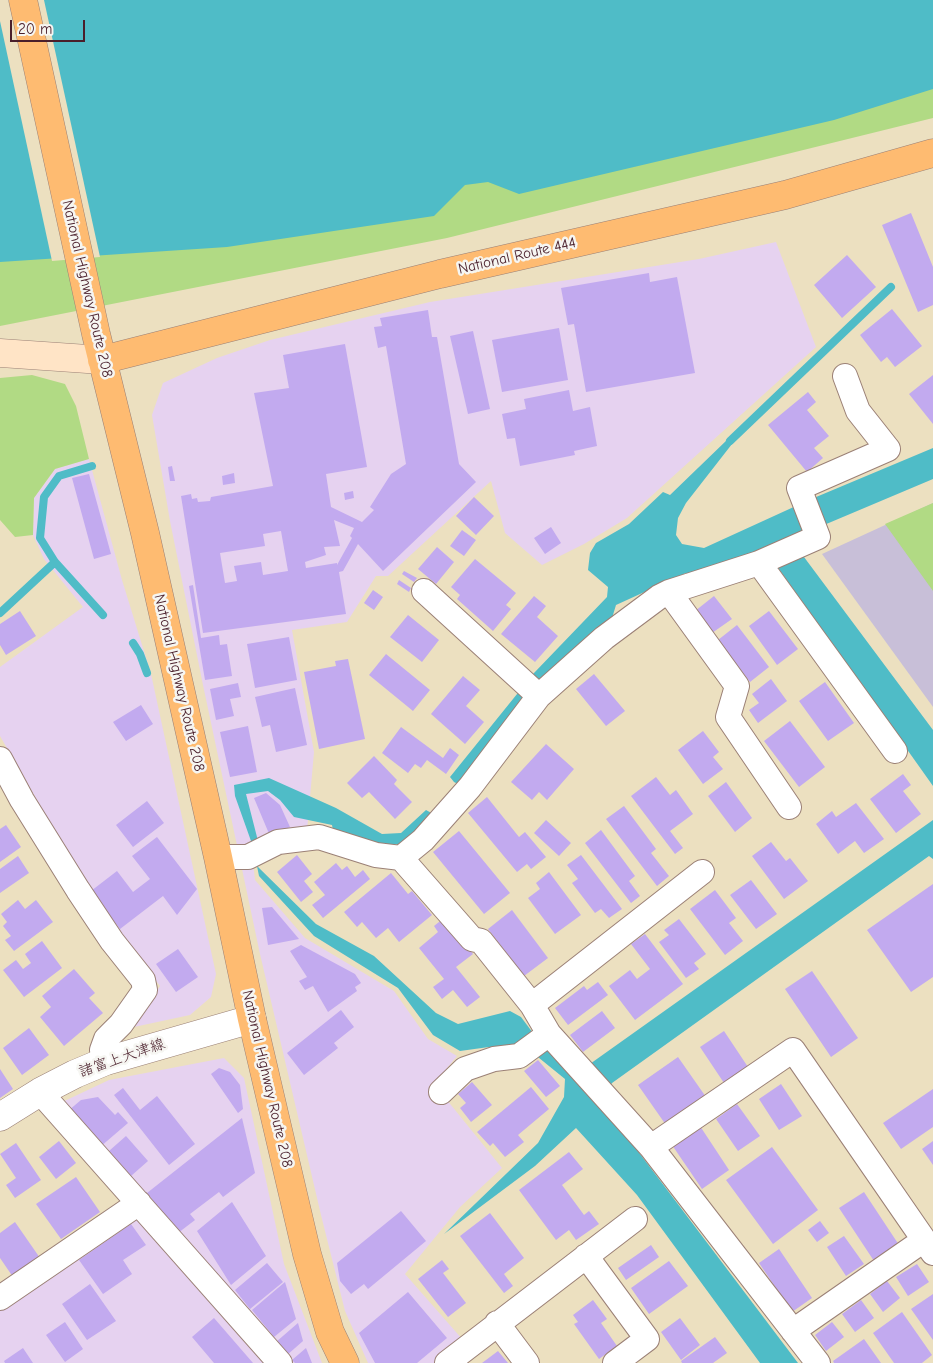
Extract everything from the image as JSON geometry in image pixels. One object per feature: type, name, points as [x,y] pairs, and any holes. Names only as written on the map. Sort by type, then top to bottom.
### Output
[{"type":"highway","name":"National Highway Route 208","points":[[23,0],[96,334],[145,533],[218,857],[252,1019],[307,1254],[330,1332],[345,1363]]},
{"type":"highway","name":"National Route 444","points":[[102,360],[440,274],[785,195],[933,153]]},
{"type":"main road","points":[[0,353],[102,360]]},
{"type":"street","points":[[401,858],[423,840],[470,787],[539,696],[604,638],[659,597],[669,592],[759,563],[811,541],[799,488],[888,449],[858,411],[845,376]]},
{"type":"street","points":[[759,563],[895,751]]},
{"type":"street","points":[[424,591],[539,696]]},
{"type":"street","points":[[669,592],[736,686],[728,717],[789,807]]},
{"type":"street","points":[[0,759],[22,800],[78,890],[112,941],[143,980],[145,990],[121,1024],[106,1039],[102,1050],[106,1061]]},
{"type":"street","points":[[218,857],[248,857],[278,842],[319,837],[376,855],[401,858],[472,939],[481,941],[532,1005],[549,1034],[651,1147],[818,1363]]},
{"type":"street","points":[[532,1005],[702,872]]},
{"type":"street","name":"諸富上大津線","points":[[0,1117],[40,1092],[106,1061],[252,1019]]},
{"type":"street","points":[[441,1092],[465,1069],[494,1060],[519,1056],[549,1034]]},
{"type":"street","points":[[651,1147],[793,1050],[928,1246],[793,1331]]},
{"type":"street","points":[[40,1092],[280,1363]]},
{"type":"street","points":[[0,1298],[139,1203]]},
{"type":"street","points":[[447,1363],[634,1219]]},
{"type":"street","points":[[586,1256],[647,1339],[615,1363]]},
{"type":"street","points":[[498,1323],[527,1363]]},
{"type":"shaded area","points":[[776,242],[816,347],[627,518],[584,544],[542,565],[505,533],[491,481],[388,576],[376,576],[347,622],[292,630],[314,752],[307,831],[251,846],[255,880],[305,938],[394,991],[428,1039],[457,1056],[434,1084],[502,1168],[460,1207],[405,1274],[463,1340],[452,1363],[368,1363],[345,1311],[321,1215],[260,954],[203,685],[170,521],[152,415],[163,383],[217,358],[270,340],[430,302],[699,259]]},
{"type":"shaded area","points":[[89,459],[122,580],[151,674],[216,974],[211,997],[190,1015],[134,1027],[160,986],[119,934],[86,885],[0,736],[0,667],[83,607],[44,559],[33,535],[34,498],[55,469]]},
{"type":"shaded area","points":[[933,503],[933,707],[822,554]]},
{"type":"shaded area","points":[[224,1058],[244,1078],[284,1264],[322,1363],[286,1363],[56,1105],[109,1080]]},
{"type":"shaded area","points":[[137,1212],[264,1363],[0,1363],[0,1307]]},
{"type":"green space","points":[[933,69],[933,118],[447,238],[0,326],[0,235],[455,151]]},
{"type":"green space","points":[[32,375],[65,384],[76,406],[89,459],[55,469],[34,498],[33,535],[15,537],[0,520],[0,378]]},
{"type":"green space","points":[[933,503],[933,591],[885,524]]},
{"type":"water","points":[[0,0],[933,0],[933,89],[834,120],[519,194],[488,182],[465,185],[434,216],[227,247],[0,262]]},
{"type":"water","points":[[728,439],[732,444],[686,503],[678,518],[676,535],[682,544],[704,548],[809,500],[933,448],[933,479],[805,533],[801,553],[933,730],[933,786],[764,548],[700,573],[686,573],[616,605],[609,628],[458,784],[454,782],[450,777],[534,673],[607,597],[608,587],[588,570],[590,553],[596,543],[629,524],[663,492],[670,495]]},
{"type":"water","points":[[269,778],[336,808],[382,834],[401,833],[426,810],[435,815],[400,844],[380,845],[334,835],[332,825],[294,817],[280,800],[268,791],[246,794],[258,841],[251,841],[235,796],[234,785]]},
{"type":"water","points":[[933,820],[933,859],[929,856],[612,1083],[598,1106],[634,1146],[798,1363],[760,1363],[637,1195],[576,1128],[535,1166],[444,1234],[538,1143],[564,1097],[565,1079],[528,1049],[517,1046],[460,1051],[433,1035],[398,988],[314,936],[259,876],[257,866],[316,924],[374,956],[436,1013],[458,1024],[510,1011],[521,1017],[539,1041],[573,1076]]},
{"type":"pier","points":[[0,0],[44,0],[100,257],[52,261],[0,21]]},
{"type":"building","points":[[911,213],[933,267],[933,305],[918,312],[882,225]]},
{"type":"building","points":[[847,255],[876,287],[842,318],[814,285]]},
{"type":"building","points":[[649,273],[650,282],[677,277],[695,373],[586,392],[574,324],[568,325],[561,288]]},
{"type":"building","points":[[892,309],[922,346],[895,367],[887,357],[881,362],[860,335]]},
{"type":"building","points":[[428,310],[432,337],[437,337],[459,464],[476,482],[383,571],[358,544],[343,571],[339,572],[346,614],[203,633],[181,496],[191,494],[192,499],[197,498],[198,502],[210,501],[211,497],[273,486],[254,393],[289,388],[283,355],[345,344],[367,467],[326,474],[331,507],[362,522],[374,510],[370,507],[391,474],[406,464],[386,346],[378,348],[374,327],[382,326],[380,318]],"holes":[[[334,520],[354,528],[350,536],[352,538],[337,565],[337,563],[306,568],[305,562],[326,555],[324,547],[340,546]],[[281,531],[288,571],[263,575],[261,562],[234,566],[237,581],[225,583],[220,553],[265,546],[263,534]]]},
{"type":"building","points":[[559,328],[568,380],[502,392],[492,340]]},
{"type":"building","points":[[473,331],[490,409],[468,414],[450,336]]},
{"type":"building","points":[[933,375],[933,424],[909,394]]},
{"type":"building","points":[[569,390],[573,411],[590,407],[597,446],[574,451],[575,455],[520,466],[515,438],[507,439],[502,414],[526,409],[524,399]]},
{"type":"building","points":[[808,392],[816,402],[807,410],[829,436],[814,448],[823,458],[807,472],[768,425]]},
{"type":"building","points":[[172,466],[175,481],[170,481],[168,467]]},
{"type":"building","points":[[234,473],[235,483],[223,485],[222,476]]},
{"type":"building","points":[[89,474],[111,554],[94,559],[72,478]]},
{"type":"building","points":[[353,491],[354,498],[345,500],[344,493]]},
{"type":"building","points":[[474,497],[494,516],[476,535],[456,516]]},
{"type":"building","points":[[551,527],[561,543],[545,554],[534,538]]},
{"type":"building","points":[[462,530],[476,540],[464,556],[450,546]]},
{"type":"building","points":[[437,547],[454,562],[436,584],[418,569]]},
{"type":"building","points":[[475,559],[516,593],[506,605],[511,609],[493,631],[457,599],[460,595],[451,587]]},
{"type":"building","points":[[404,571],[417,578],[414,582],[402,574]]},
{"type":"building","points":[[399,580],[411,588],[409,592],[397,584]]},
{"type":"building","points":[[193,585],[201,638],[219,635],[220,645],[227,644],[232,676],[205,680],[189,586]]},
{"type":"building","points":[[373,590],[383,597],[374,610],[364,603]]},
{"type":"building","points":[[534,596],[546,606],[537,617],[558,636],[535,662],[501,634]]},
{"type":"building","points":[[714,596],[732,619],[712,633],[695,611]]},
{"type":"building","points":[[20,611],[36,636],[6,655],[0,645],[0,624]]},
{"type":"building","points":[[769,611],[798,649],[777,665],[749,626]]},
{"type":"building","points":[[408,615],[439,640],[422,662],[390,637]]},
{"type":"building","points":[[737,625],[769,667],[750,682],[718,640]]},
{"type":"building","points":[[289,637],[297,680],[255,688],[247,644]]},
{"type":"building","points":[[386,654],[430,690],[413,711],[369,675]]},
{"type":"building","points":[[348,659],[365,739],[319,749],[304,672],[336,666],[335,661]]},
{"type":"building","points":[[594,674],[625,711],[606,726],[576,689]]},
{"type":"building","points":[[463,676],[480,690],[466,706],[484,722],[465,744],[431,714]]},
{"type":"building","points":[[771,679],[787,701],[758,723],[749,710],[759,703],[752,694]]},
{"type":"building","points":[[825,682],[854,723],[828,741],[799,701]]},
{"type":"building","points":[[238,683],[241,697],[230,699],[234,716],[216,720],[210,689]]},
{"type":"building","points":[[295,688],[307,745],[276,752],[270,725],[262,727],[255,697]]},
{"type":"building","points":[[141,705],[153,724],[126,741],[113,722]]},
{"type":"building","points":[[790,721],[825,767],[799,787],[764,741]]},
{"type":"building","points":[[248,726],[257,772],[230,777],[220,732]]},
{"type":"building","points":[[401,727],[443,758],[450,748],[459,755],[446,774],[427,760],[421,768],[415,764],[408,773],[382,753]]},
{"type":"building","points":[[703,731],[719,752],[713,757],[723,769],[703,784],[678,750]]},
{"type":"building","points":[[546,744],[574,769],[547,800],[539,792],[532,800],[511,782]]},
{"type":"building","points":[[374,756],[397,780],[394,784],[412,802],[395,819],[369,792],[362,798],[347,783]]},
{"type":"building","points":[[903,774],[911,785],[903,791],[921,814],[896,833],[870,799]]},
{"type":"building","points":[[656,777],[670,795],[676,790],[693,814],[670,831],[683,848],[675,854],[631,796]]},
{"type":"building","points":[[726,782],[752,818],[735,832],[708,796]]},
{"type":"building","points":[[266,793],[280,805],[290,827],[270,836],[254,798]]},
{"type":"building","points":[[487,797],[519,837],[525,832],[546,857],[531,869],[527,864],[517,872],[468,813]]},
{"type":"building","points":[[147,801],[164,823],[133,847],[116,825]]},
{"type":"building","points":[[856,803],[884,839],[864,853],[855,841],[838,854],[816,824],[832,811],[836,817]]},
{"type":"building","points":[[624,806],[656,849],[651,853],[669,876],[657,886],[606,819]]},
{"type":"building","points":[[546,820],[571,843],[559,856],[534,833]]},
{"type":"building","points":[[6,825],[21,847],[0,862],[0,829]]},
{"type":"building","points":[[601,830],[635,876],[629,881],[640,896],[631,903],[585,843]]},
{"type":"building","points":[[459,831],[510,893],[484,914],[433,852]]},
{"type":"building","points":[[157,837],[197,889],[177,915],[163,896],[120,929],[91,891],[117,871],[133,892],[150,879],[132,856]]},
{"type":"building","points":[[771,842],[786,861],[790,858],[808,881],[784,899],[752,856]]},
{"type":"building","points":[[297,855],[312,874],[304,881],[313,892],[301,902],[277,872]]},
{"type":"building","points":[[581,855],[622,909],[609,918],[601,909],[595,913],[572,883],[578,879],[567,865]]},
{"type":"building","points":[[18,856],[29,873],[0,893],[0,869]]},
{"type":"building","points":[[336,863],[342,870],[347,866],[355,877],[363,870],[370,879],[323,918],[312,905],[325,895],[314,882]]},
{"type":"building","points":[[549,872],[581,915],[555,934],[528,898],[540,889],[536,883]]},
{"type":"building","points":[[391,873],[408,894],[412,891],[432,915],[399,942],[388,928],[376,938],[362,922],[357,927],[344,912]]},
{"type":"building","points":[[751,880],[777,914],[756,929],[730,895]]},
{"type":"building","points":[[933,884],[933,977],[911,992],[867,930]]},
{"type":"building","points":[[715,890],[736,918],[729,923],[743,941],[725,955],[690,909]]},
{"type":"building","points":[[18,900],[25,909],[36,900],[53,922],[14,951],[5,940],[11,936],[3,926],[7,922],[1,914]]},
{"type":"building","points":[[272,907],[299,939],[268,945],[262,908]]},
{"type":"building","points":[[512,910],[548,958],[524,976],[488,929]]},
{"type":"building","points":[[444,918],[473,954],[456,967],[480,997],[467,1007],[453,990],[442,999],[433,987],[444,979],[419,948],[438,932],[434,926]]},
{"type":"building","points":[[679,919],[706,954],[694,963],[699,969],[686,978],[659,942],[669,935],[664,930]]},
{"type":"building","points":[[645,934],[683,984],[635,1020],[609,986],[630,970],[637,979],[650,969],[631,944]]},
{"type":"building","points":[[42,941],[62,968],[24,997],[3,970],[16,960],[23,969],[31,963],[25,954]]},
{"type":"building","points":[[301,945],[355,974],[361,983],[355,987],[357,991],[328,1012],[313,986],[305,990],[299,981],[307,977],[290,951]]},
{"type":"building","points":[[178,949],[198,977],[176,992],[156,964]]},
{"type":"building","points":[[74,969],[95,993],[89,998],[103,1013],[64,1046],[40,1017],[51,1007],[42,996]]},
{"type":"building","points":[[812,971],[858,1038],[831,1057],[785,989]]},
{"type":"building","points":[[598,982],[608,995],[568,1025],[555,1008],[584,986],[587,990]]},
{"type":"building","points":[[341,1010],[354,1027],[334,1043],[338,1048],[304,1075],[287,1053]]},
{"type":"building","points":[[602,1011],[615,1028],[583,1052],[570,1035]]},
{"type":"building","points":[[29,1028],[49,1055],[22,1075],[3,1048]]},
{"type":"building","points":[[724,1031],[748,1067],[724,1083],[700,1047]]},
{"type":"building","points":[[678,1057],[706,1097],[666,1125],[638,1085]]},
{"type":"building","points":[[538,1060],[560,1086],[546,1097],[524,1071]]},
{"type":"building","points":[[219,1068],[230,1072],[240,1085],[243,1109],[238,1113],[211,1074]]},
{"type":"building","points":[[0,1069],[13,1089],[0,1098]]},
{"type":"building","points":[[472,1082],[492,1105],[471,1122],[460,1108],[466,1103],[458,1094]]},
{"type":"building","points":[[781,1084],[802,1116],[779,1130],[759,1099]]},
{"type":"building","points":[[531,1087],[549,1109],[518,1135],[524,1142],[505,1157],[493,1143],[490,1146],[477,1132]]},
{"type":"building","points":[[123,1088],[140,1110],[157,1096],[195,1144],[169,1165],[114,1095]]},
{"type":"building","points":[[933,1089],[933,1127],[901,1149],[883,1123]]},
{"type":"building","points":[[98,1097],[115,1115],[118,1112],[128,1123],[100,1147],[68,1111],[81,1100]]},
{"type":"building","points":[[737,1104],[760,1136],[738,1151],[716,1119]]},
{"type":"building","points":[[242,1118],[255,1173],[223,1197],[219,1192],[190,1214],[195,1220],[178,1233],[147,1193]]},
{"type":"building","points":[[700,1126],[729,1170],[702,1189],[672,1145]]},
{"type":"building","points":[[126,1136],[148,1161],[131,1176],[109,1151]]},
{"type":"building","points":[[59,1141],[76,1163],[56,1179],[39,1157]]},
{"type":"building","points":[[933,1141],[933,1165],[922,1149]]},
{"type":"building","points":[[16,1143],[41,1180],[15,1198],[6,1185],[16,1178],[0,1154]]},
{"type":"building","points":[[772,1147],[818,1210],[773,1244],[726,1180]]},
{"type":"building","points":[[569,1152],[583,1169],[562,1185],[584,1215],[589,1211],[599,1224],[576,1240],[569,1230],[556,1240],[519,1190]]},
{"type":"building","points":[[76,1177],[100,1212],[61,1239],[36,1204]]},
{"type":"building","points":[[864,1192],[899,1245],[874,1261],[839,1208]]},
{"type":"building","points":[[232,1202],[266,1256],[231,1285],[197,1231]]},
{"type":"building","points":[[401,1211],[426,1241],[368,1289],[364,1284],[351,1294],[340,1281],[337,1263]]},
{"type":"building","points":[[490,1213],[524,1258],[504,1274],[513,1286],[504,1293],[460,1236]]},
{"type":"building","points":[[820,1221],[829,1233],[817,1242],[808,1230]]},
{"type":"building","points":[[15,1222],[40,1258],[13,1277],[0,1258],[0,1233]]},
{"type":"building","points":[[131,1224],[146,1245],[123,1260],[132,1274],[103,1294],[79,1260]]},
{"type":"building","points":[[844,1236],[864,1264],[846,1276],[827,1247]]},
{"type":"building","points":[[651,1245],[659,1257],[626,1280],[618,1268]]},
{"type":"building","points":[[779,1249],[812,1298],[792,1312],[759,1263]]},
{"type":"building","points":[[442,1260],[449,1269],[443,1273],[466,1303],[448,1317],[418,1279]]},
{"type":"building","points":[[669,1261],[688,1286],[649,1314],[631,1288]]},
{"type":"building","points":[[267,1263],[283,1282],[250,1309],[235,1290]]},
{"type":"building","points":[[917,1264],[929,1282],[908,1296],[896,1277]]},
{"type":"building","points":[[887,1281],[900,1298],[883,1312],[870,1294]]},
{"type":"building","points":[[285,1282],[296,1319],[274,1337],[252,1310]]},
{"type":"building","points":[[90,1284],[116,1321],[87,1340],[62,1304]]},
{"type":"building","points":[[408,1292],[447,1338],[417,1363],[375,1363],[359,1333]]},
{"type":"building","points":[[933,1294],[933,1340],[911,1309]]},
{"type":"building","points":[[593,1300],[607,1319],[601,1323],[617,1346],[599,1359],[574,1324],[578,1322],[573,1315]]},
{"type":"building","points":[[861,1300],[874,1318],[855,1332],[842,1314]]},
{"type":"building","points":[[902,1312],[932,1355],[922,1363],[894,1363],[873,1333]]},
{"type":"building","points":[[214,1318],[253,1363],[214,1363],[192,1337]]},
{"type":"building","points":[[680,1318],[700,1345],[681,1360],[661,1332]]},
{"type":"building","points":[[65,1322],[83,1349],[65,1362],[46,1335]]},
{"type":"building","points":[[832,1322],[844,1337],[826,1351],[815,1335]]},
{"type":"building","points":[[298,1323],[303,1341],[287,1355],[276,1342]]},
{"type":"building","points":[[715,1337],[727,1353],[713,1363],[682,1363],[681,1361]]},
{"type":"building","points":[[864,1339],[881,1363],[834,1363],[833,1361]]},
{"type":"building","points":[[23,1348],[33,1363],[5,1363],[4,1361]]},
{"type":"building","points":[[306,1348],[312,1363],[295,1363],[292,1360]]},
{"type":"building","points":[[498,1351],[508,1363],[482,1363]]},
{"type":"waterway","points":[[730,441],[891,287]]},
{"type":"waterway","points":[[92,466],[59,476],[44,497],[40,538],[55,562],[103,615]]},
{"type":"waterway","points":[[0,613],[55,562]]},
{"type":"waterway","points":[[133,643],[140,654],[147,673]]}]
